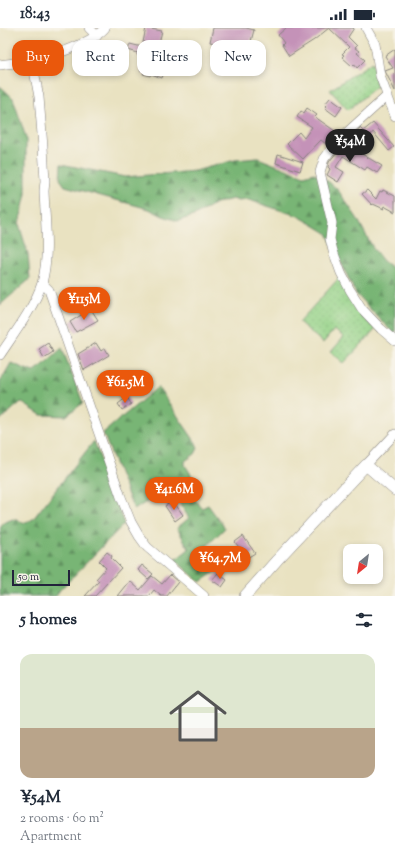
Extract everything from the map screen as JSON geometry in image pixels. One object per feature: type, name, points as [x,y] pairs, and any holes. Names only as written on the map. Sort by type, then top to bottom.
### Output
[{"type":"street","points":[[89,28],[97,36]]},
{"type":"street","points":[[64,50],[97,36],[105,28]]},
{"type":"street","points":[[366,28],[375,44],[380,76],[395,116]]},
{"type":"street","points":[[0,65],[12,63]]},
{"type":"street","points":[[0,355],[36,298],[42,283],[45,265],[45,181],[39,98],[35,76]]},
{"type":"street","points":[[387,96],[334,146],[324,159],[320,172],[332,223],[330,239],[341,273],[362,309],[395,341]]},
{"type":"street","points":[[42,283],[49,290],[121,497],[136,532],[147,547],[204,596]]},
{"type":"street","points":[[245,596],[395,434]]},
{"type":"street","points":[[366,465],[395,490]]},
{"type":"green space","points":[[372,62],[377,86],[348,110],[330,90]]},
{"type":"green space","points":[[0,86],[13,98],[26,138],[26,194],[19,224],[28,254],[30,279],[0,305]]},
{"type":"green space","points":[[258,158],[304,176],[314,173],[329,182],[338,190],[357,218],[373,248],[383,261],[395,270],[395,335],[356,294],[327,233],[298,216],[249,200],[238,201],[233,199],[216,203],[196,215],[178,221],[149,209],[65,186],[60,179],[61,164],[125,177],[195,171],[235,160]]},
{"type":"green space","points":[[340,277],[359,313],[376,329],[344,363],[331,352],[344,337],[334,330],[323,343],[299,322]]},
{"type":"green space","points":[[62,348],[83,403],[66,416],[41,415],[21,402],[0,420],[0,382],[11,363],[33,372]]},
{"type":"green space","points":[[158,387],[198,448],[195,454],[185,461],[185,465],[201,490],[194,499],[202,508],[208,505],[225,528],[201,552],[216,571],[200,582],[175,560],[189,549],[177,528],[189,518],[169,487],[134,510],[103,433]]},
{"type":"green space","points":[[94,441],[124,524],[59,591],[56,596],[0,596],[0,529],[3,523],[13,519],[26,523],[33,519]]},
{"type":"building","points":[[146,28],[162,31],[160,40],[143,40]]},
{"type":"building","points":[[213,28],[246,28],[254,30],[251,40],[210,40]]},
{"type":"building","points":[[286,28],[329,28],[314,40],[289,56],[282,45],[284,43],[278,35]]},
{"type":"building","points":[[329,28],[354,28],[348,37],[357,46],[355,48],[359,51],[357,53],[365,60],[357,68],[354,64],[352,66],[342,57],[344,55],[342,54],[349,47]]},
{"type":"building","points":[[130,44],[137,46],[137,53],[129,50]]},
{"type":"building","points":[[395,49],[395,91],[385,71],[393,68],[385,56]]},
{"type":"building","points":[[330,98],[342,107],[336,116],[325,108],[327,106],[325,104]]},
{"type":"building","points":[[307,108],[317,115],[315,117],[335,131],[326,144],[321,140],[303,159],[287,144],[299,132],[304,138],[312,127],[297,117],[301,111],[304,113]]},
{"type":"building","points":[[373,123],[394,147],[389,151],[373,132],[362,147],[351,139],[360,128],[363,131]]},
{"type":"building","points":[[341,147],[353,154],[355,150],[382,166],[377,173],[367,167],[365,170],[343,156],[336,167],[344,172],[338,182],[327,175],[330,169],[328,167],[329,162]]},
{"type":"building","points":[[278,154],[303,162],[300,171],[276,163]]},
{"type":"building","points":[[367,190],[376,199],[380,191],[382,192],[383,190],[395,196],[395,212],[384,206],[384,209],[373,204],[372,205],[362,194]]},
{"type":"building","points":[[91,309],[98,320],[76,332],[70,322]]},
{"type":"building","points":[[48,343],[53,352],[44,358],[39,349]]},
{"type":"building","points":[[96,343],[101,351],[105,348],[109,355],[84,370],[78,354]]},
{"type":"building","points":[[127,397],[131,404],[122,410],[118,404]]},
{"type":"building","points":[[173,501],[183,515],[175,521],[165,506]]},
{"type":"building","points":[[243,536],[255,553],[247,558],[235,542]]},
{"type":"building","points":[[107,552],[121,568],[95,596],[85,596],[99,581],[96,579],[106,568],[99,561]]},
{"type":"building","points":[[142,565],[153,574],[148,579],[138,570]]},
{"type":"building","points":[[218,573],[227,580],[222,587],[212,580]]},
{"type":"building","points":[[170,575],[178,582],[167,596],[161,596],[154,590],[149,596],[118,596],[130,581],[140,590],[152,576],[162,584]]}]
